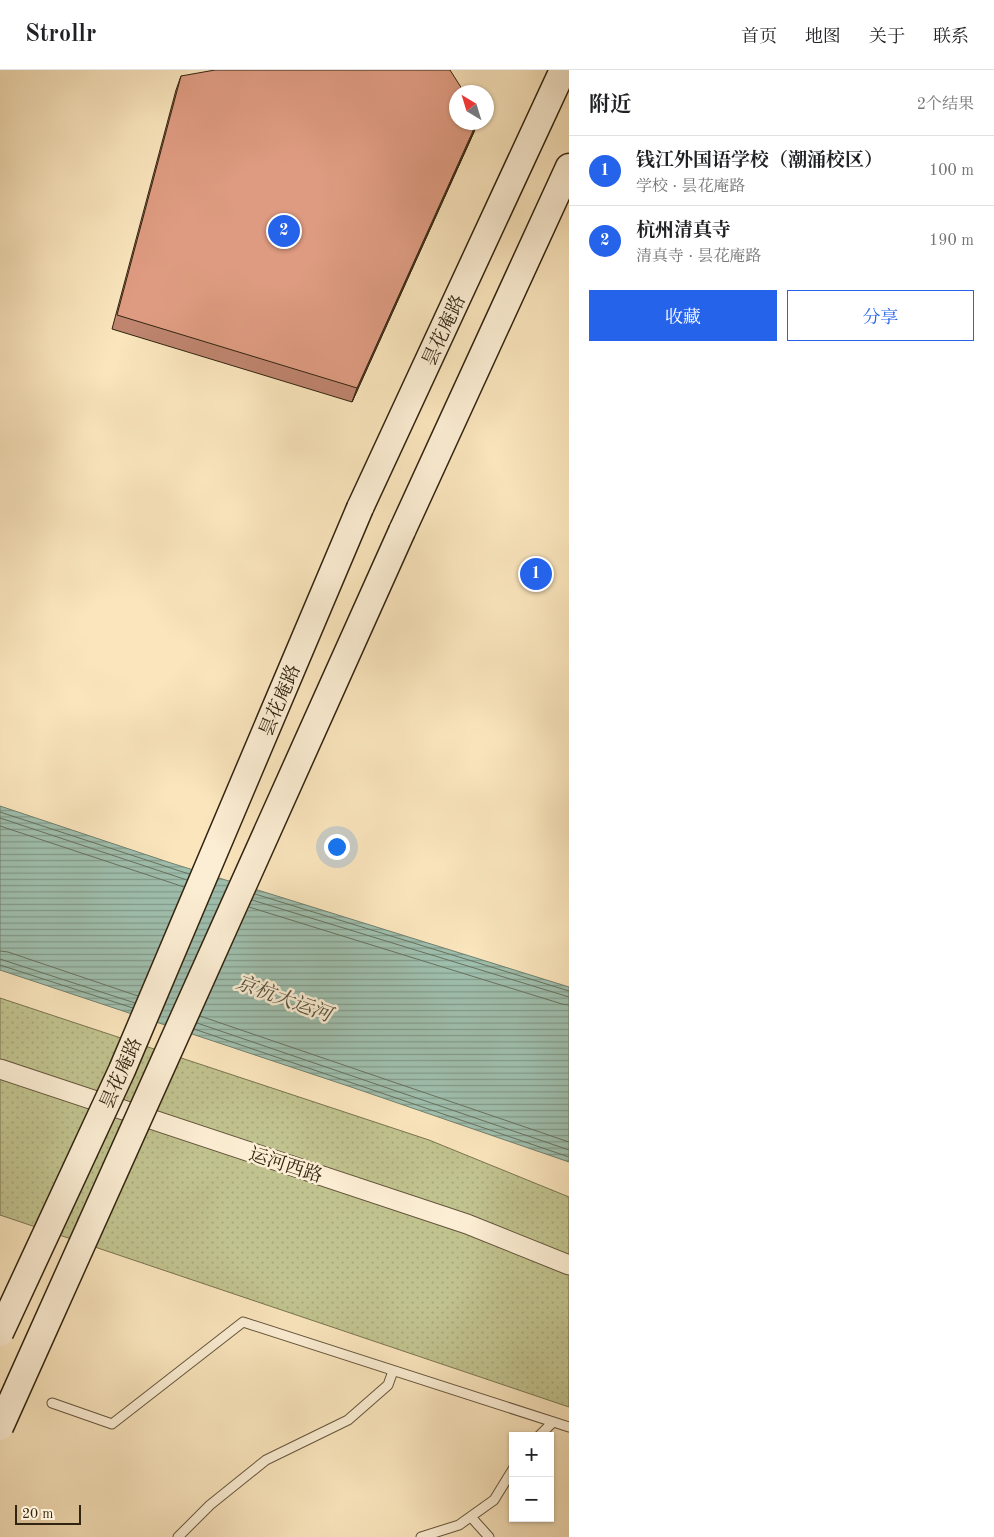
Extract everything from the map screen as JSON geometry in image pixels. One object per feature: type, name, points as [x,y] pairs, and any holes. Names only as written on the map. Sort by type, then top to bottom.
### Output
[{"type":"main road","name":"昙花庵路","points":[[0,1334],[122,1070],[360,508],[563,70]]},
{"type":"main road","name":"昙花庵路","points":[[0,1427],[402,531],[569,167]]},
{"type":"street","name":"运河西路","points":[[0,1069],[467,1224],[569,1266]]},
{"type":"lane","points":[[52,1403],[112,1424],[243,1322],[569,1427]]},
{"type":"lane","points":[[178,1537],[210,1505],[266,1460],[348,1420],[388,1385],[393,1371]]},
{"type":"lane","points":[[543,1432],[553,1422]]},
{"type":"lane","points":[[421,1537],[460,1525],[494,1500],[509,1476]]},
{"type":"lane","points":[[471,1517],[489,1537]]},
{"type":"green space","points":[[0,998],[429,1140],[569,1197],[569,1407],[0,1215]]},
{"type":"water","name":"京杭大运河","points":[[0,806],[171,863],[569,987],[569,1162],[0,970]]},
{"type":"building","points":[[215,70],[450,70],[460,85],[449,85],[449,130],[473,130],[357,388],[117,315],[181,76]]},
{"type":"place","name":"杭州清真寺","points":[[284,231]]},
{"type":"place","name":"钱江外国语学校（潮涌校区）","points":[[536,574]]}]
